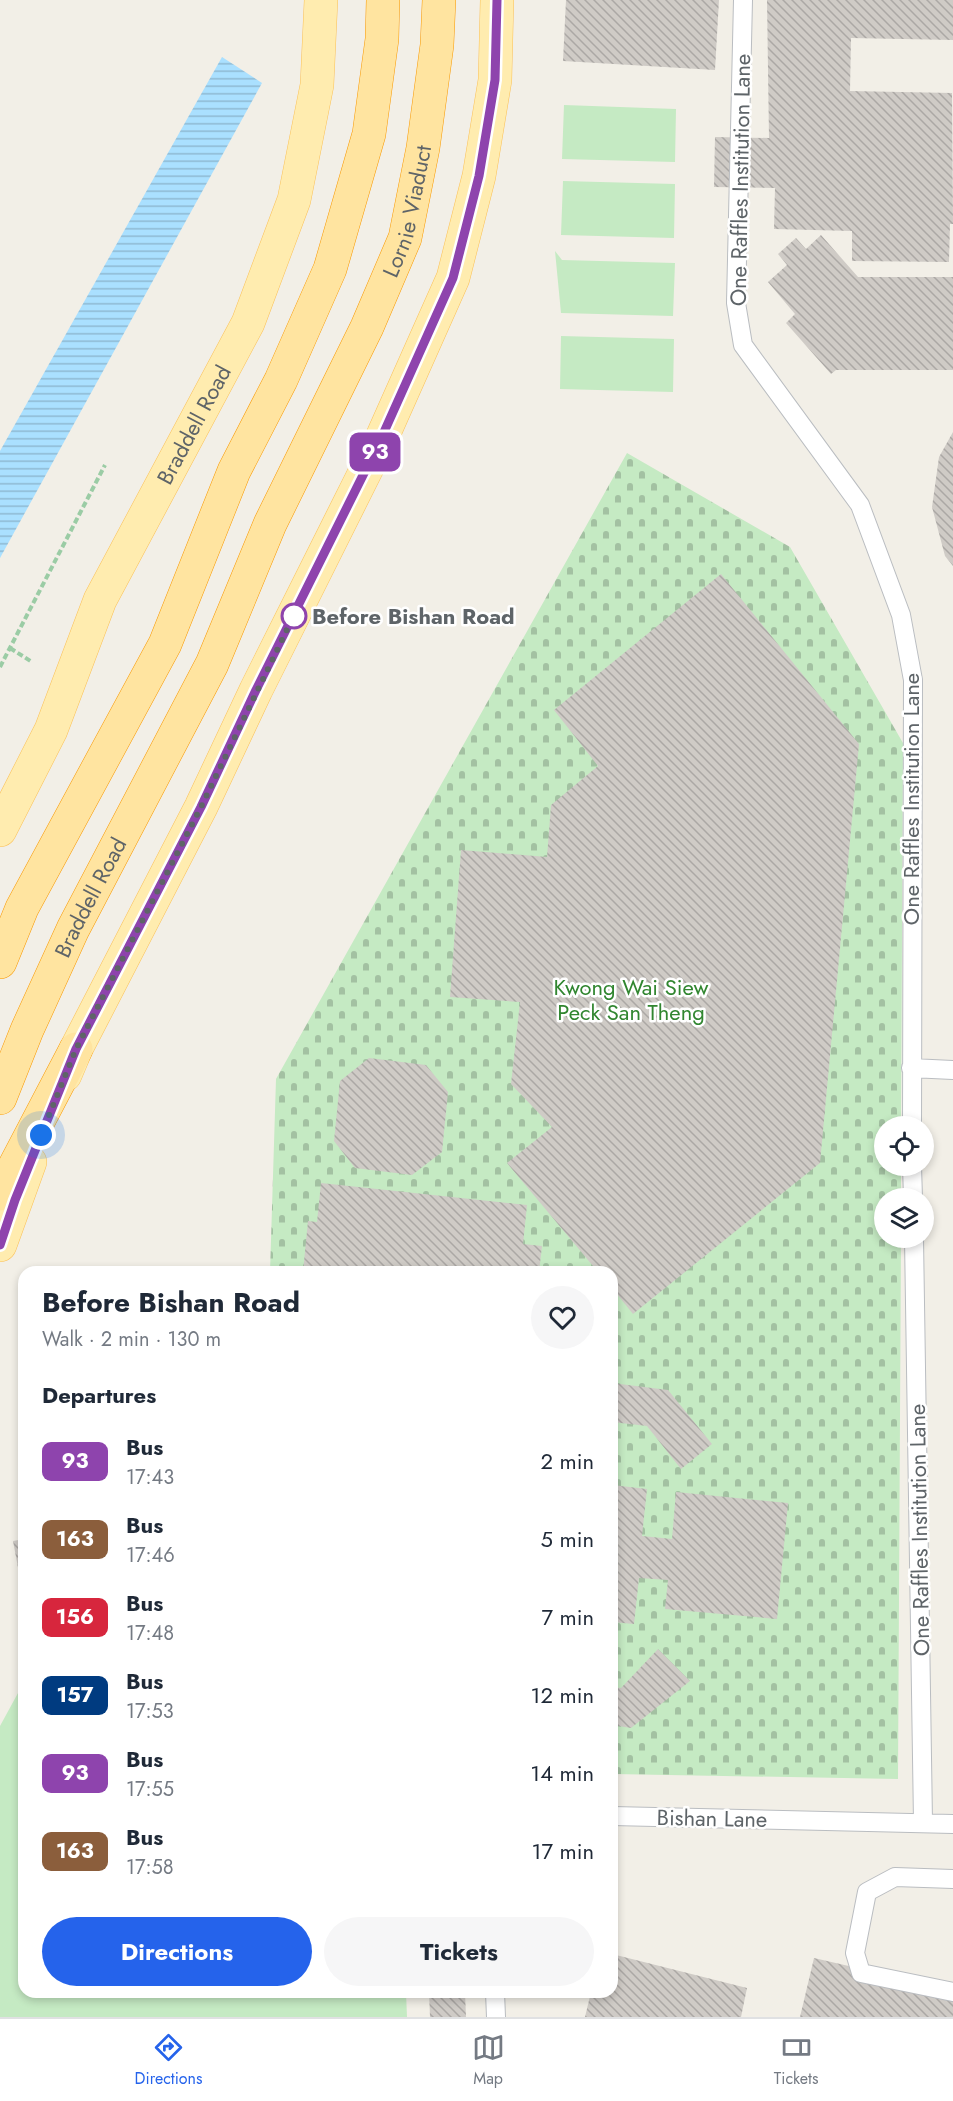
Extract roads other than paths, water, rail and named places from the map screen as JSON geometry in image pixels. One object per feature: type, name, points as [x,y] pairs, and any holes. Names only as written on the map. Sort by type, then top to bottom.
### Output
[{"type":"highway","points":[[0,943],[22,908],[165,644],[234,471],[281,380],[330,269],[369,134],[382,39],[383,0]]},
{"type":"highway","name":"Lornie Viaduct","points":[[327,407],[367,327],[405,237],[424,136],[437,45],[439,0]]},
{"type":"highway","name":"Braddell Road","points":[[0,1098],[27,1030],[69,939],[212,664],[270,524],[327,407]]},
{"type":"highway","points":[[0,962],[22,908]]},
{"type":"highway","points":[[0,1194],[76,1049]]},
{"type":"main road","name":"Braddell Road","points":[[0,830],[51,730],[100,600],[248,324],[294,200],[317,85],[321,0]]},
{"type":"main road","points":[[0,1245],[15,1200],[76,1049],[201,807],[256,690],[380,441],[453,278],[479,176],[495,80],[497,0]]},
{"type":"lane","name":"One Raffles Institution Lane","points":[[743,0],[736,303],[743,345],[860,506],[902,615],[913,680],[912,1116]]},
{"type":"lane","points":[[911,1068],[953,1070]]},
{"type":"lane","name":"One Raffles Institution Lane","points":[[914,1248],[923,1822]]},
{"type":"lane","name":"Bishan Lane","points":[[618,1816],[953,1824]]},
{"type":"lane","points":[[953,1879],[895,1877],[867,1892],[855,1953],[861,1973],[953,1992]]},
{"type":"lane","points":[[495,1998],[496,2017]]},
{"type":"water","points":[[222,57],[262,83],[0,558],[0,451]]},
{"type":"place","name":"Before Bishan Road","points":[[294,616]]},
{"type":"park label","name":"Kwong Wai Siew Peck San Theng","points":[[631,1000]]}]
